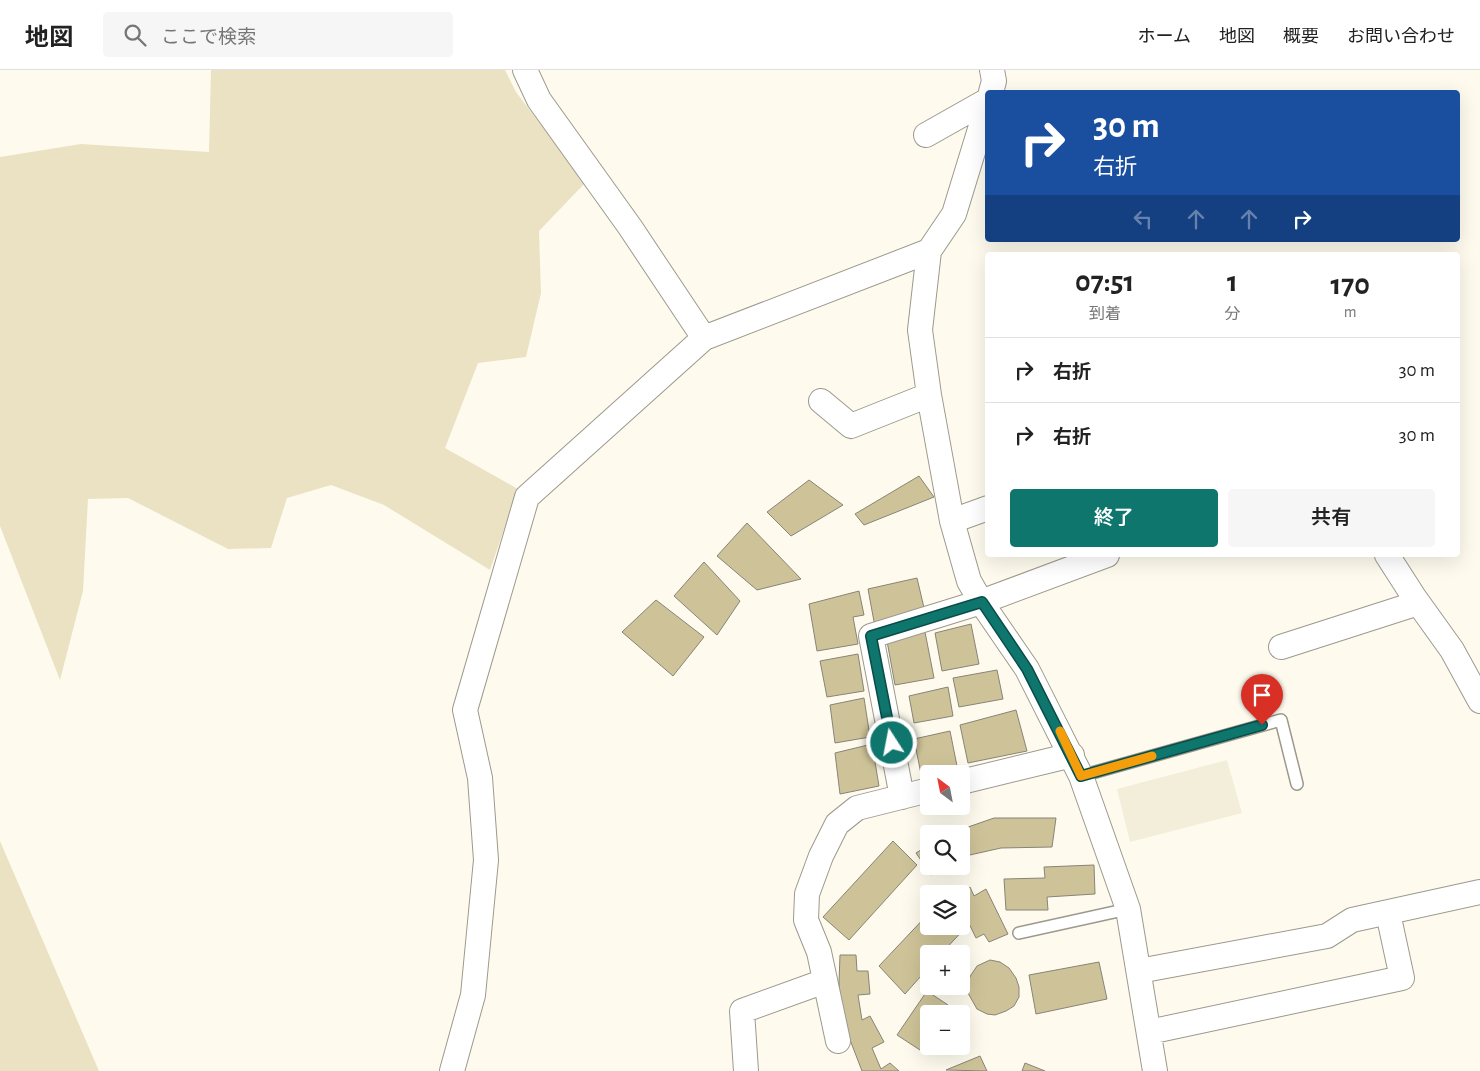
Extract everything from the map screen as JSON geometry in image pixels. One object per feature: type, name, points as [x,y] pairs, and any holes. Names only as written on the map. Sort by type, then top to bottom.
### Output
[{"type":"street","points":[[525,70],[539,100],[630,227],[704,338]]},
{"type":"street","points":[[991,90],[994,81],[992,70]]},
{"type":"street","points":[[926,135],[985,103]]},
{"type":"street","points":[[985,111],[954,214],[929,251],[920,330],[929,395],[952,521],[970,581],[1027,669],[1077,766],[1128,910],[1155,1071]]},
{"type":"street","points":[[452,1071],[472,995],[486,860],[480,778],[465,710],[527,497],[704,338],[929,251]]},
{"type":"street","points":[[821,401],[851,426],[929,395]]},
{"type":"street","points":[[952,521],[985,509]]},
{"type":"street","points":[[902,797],[871,636],[982,602],[1103,557]]},
{"type":"street","points":[[1388,557],[1452,650],[1480,701]]},
{"type":"street","points":[[1281,647],[1418,603]]},
{"type":"street","points":[[970,781],[1077,766]]},
{"type":"street","points":[[838,1041],[819,952],[806,920],[807,894],[821,856],[837,824],[857,808],[920,792]]},
{"type":"street","points":[[1138,971],[1327,936],[1352,920],[1480,892]]},
{"type":"street","points":[[1148,1032],[1402,978],[1388,913]]},
{"type":"street","points":[[746,1071],[742,1011],[825,981]]},
{"type":"lane","points":[[1077,766],[1281,720],[1298,784]]},
{"type":"lane","points":[[1019,933],[1128,910]]},
{"type":"shaded area","points":[[211,70],[505,70],[516,92],[585,183],[539,231],[541,293],[526,357],[478,363],[445,448],[518,489],[490,570],[384,505],[331,485],[287,498],[271,548],[228,549],[128,498],[88,499],[83,591],[60,680],[0,526],[0,157],[81,144],[209,152]]},
{"type":"shaded area","points":[[1227,760],[1242,813],[1130,842],[1117,789]]},
{"type":"shaded area","points":[[0,841],[99,1071],[0,1071]]},
{"type":"building","points":[[919,476],[934,497],[864,525],[855,514]]},
{"type":"building","points":[[809,480],[843,505],[791,536],[767,512]]},
{"type":"building","points":[[747,523],[801,579],[757,590],[717,556]]},
{"type":"building","points":[[704,562],[740,601],[717,635],[674,596]]},
{"type":"building","points":[[917,578],[925,612],[875,627],[868,589]]},
{"type":"building","points":[[859,591],[864,615],[853,617],[858,644],[817,651],[809,604]]},
{"type":"building","points":[[656,600],[704,637],[673,676],[622,632]]},
{"type":"building","points":[[971,624],[979,664],[942,671],[935,633]]},
{"type":"building","points":[[925,632],[934,678],[895,685],[887,641]]},
{"type":"building","points":[[858,654],[864,691],[827,697],[820,661]]},
{"type":"building","points":[[997,670],[1003,699],[959,707],[953,678]]},
{"type":"building","points":[[948,687],[953,716],[914,723],[909,696]]},
{"type":"building","points":[[864,698],[870,737],[835,743],[830,705]]},
{"type":"building","points":[[1016,710],[1027,751],[968,763],[960,725]]},
{"type":"building","points":[[950,731],[957,765],[920,765],[920,769],[914,739]]},
{"type":"building","points":[[872,744],[879,786],[840,794],[835,753]]},
{"type":"building","points":[[994,818],[1056,818],[1052,847],[1001,848],[970,855],[970,826]]},
{"type":"building","points":[[893,841],[917,865],[849,940],[823,917]]},
{"type":"building","points":[[920,851],[920,859],[916,853]]},
{"type":"building","points":[[1094,865],[1095,894],[1047,897],[1048,910],[1006,910],[1004,879],[1045,878],[1044,867]]},
{"type":"building","points":[[970,887],[974,896],[986,889],[1008,934],[989,942],[984,934],[976,938],[970,926]]},
{"type":"building","points":[[920,923],[920,935],[959,935],[949,945],[920,945],[920,977],[905,994],[879,966]]},
{"type":"building","points":[[840,955],[856,955],[857,971],[868,971],[870,994],[858,995],[862,1020],[870,1016],[884,1042],[872,1048],[881,1069],[890,1063],[899,1071],[862,1071],[847,1032],[841,1007],[839,983]]},
{"type":"building","points":[[990,960],[1000,962],[1009,968],[1016,978],[1019,987],[1019,997],[1014,1006],[995,1015],[987,1014],[977,1009],[969,995],[970,977],[977,966]]},
{"type":"building","points":[[1099,962],[1107,999],[1036,1014],[1029,975]]},
{"type":"building","points":[[924,995],[933,995],[948,1005],[920,1005],[920,1050],[897,1035]]},
{"type":"building","points":[[980,1056],[987,1071],[946,1070]]},
{"type":"building","points":[[1025,1063],[1045,1071],[1022,1071]]},
{"type":"slow traffic","points":[[1060,731],[1081,776],[1152,756]]},
{"type":"route","points":[[892,743],[871,636],[982,602],[1027,669],[1081,776],[1262,725]]}]
